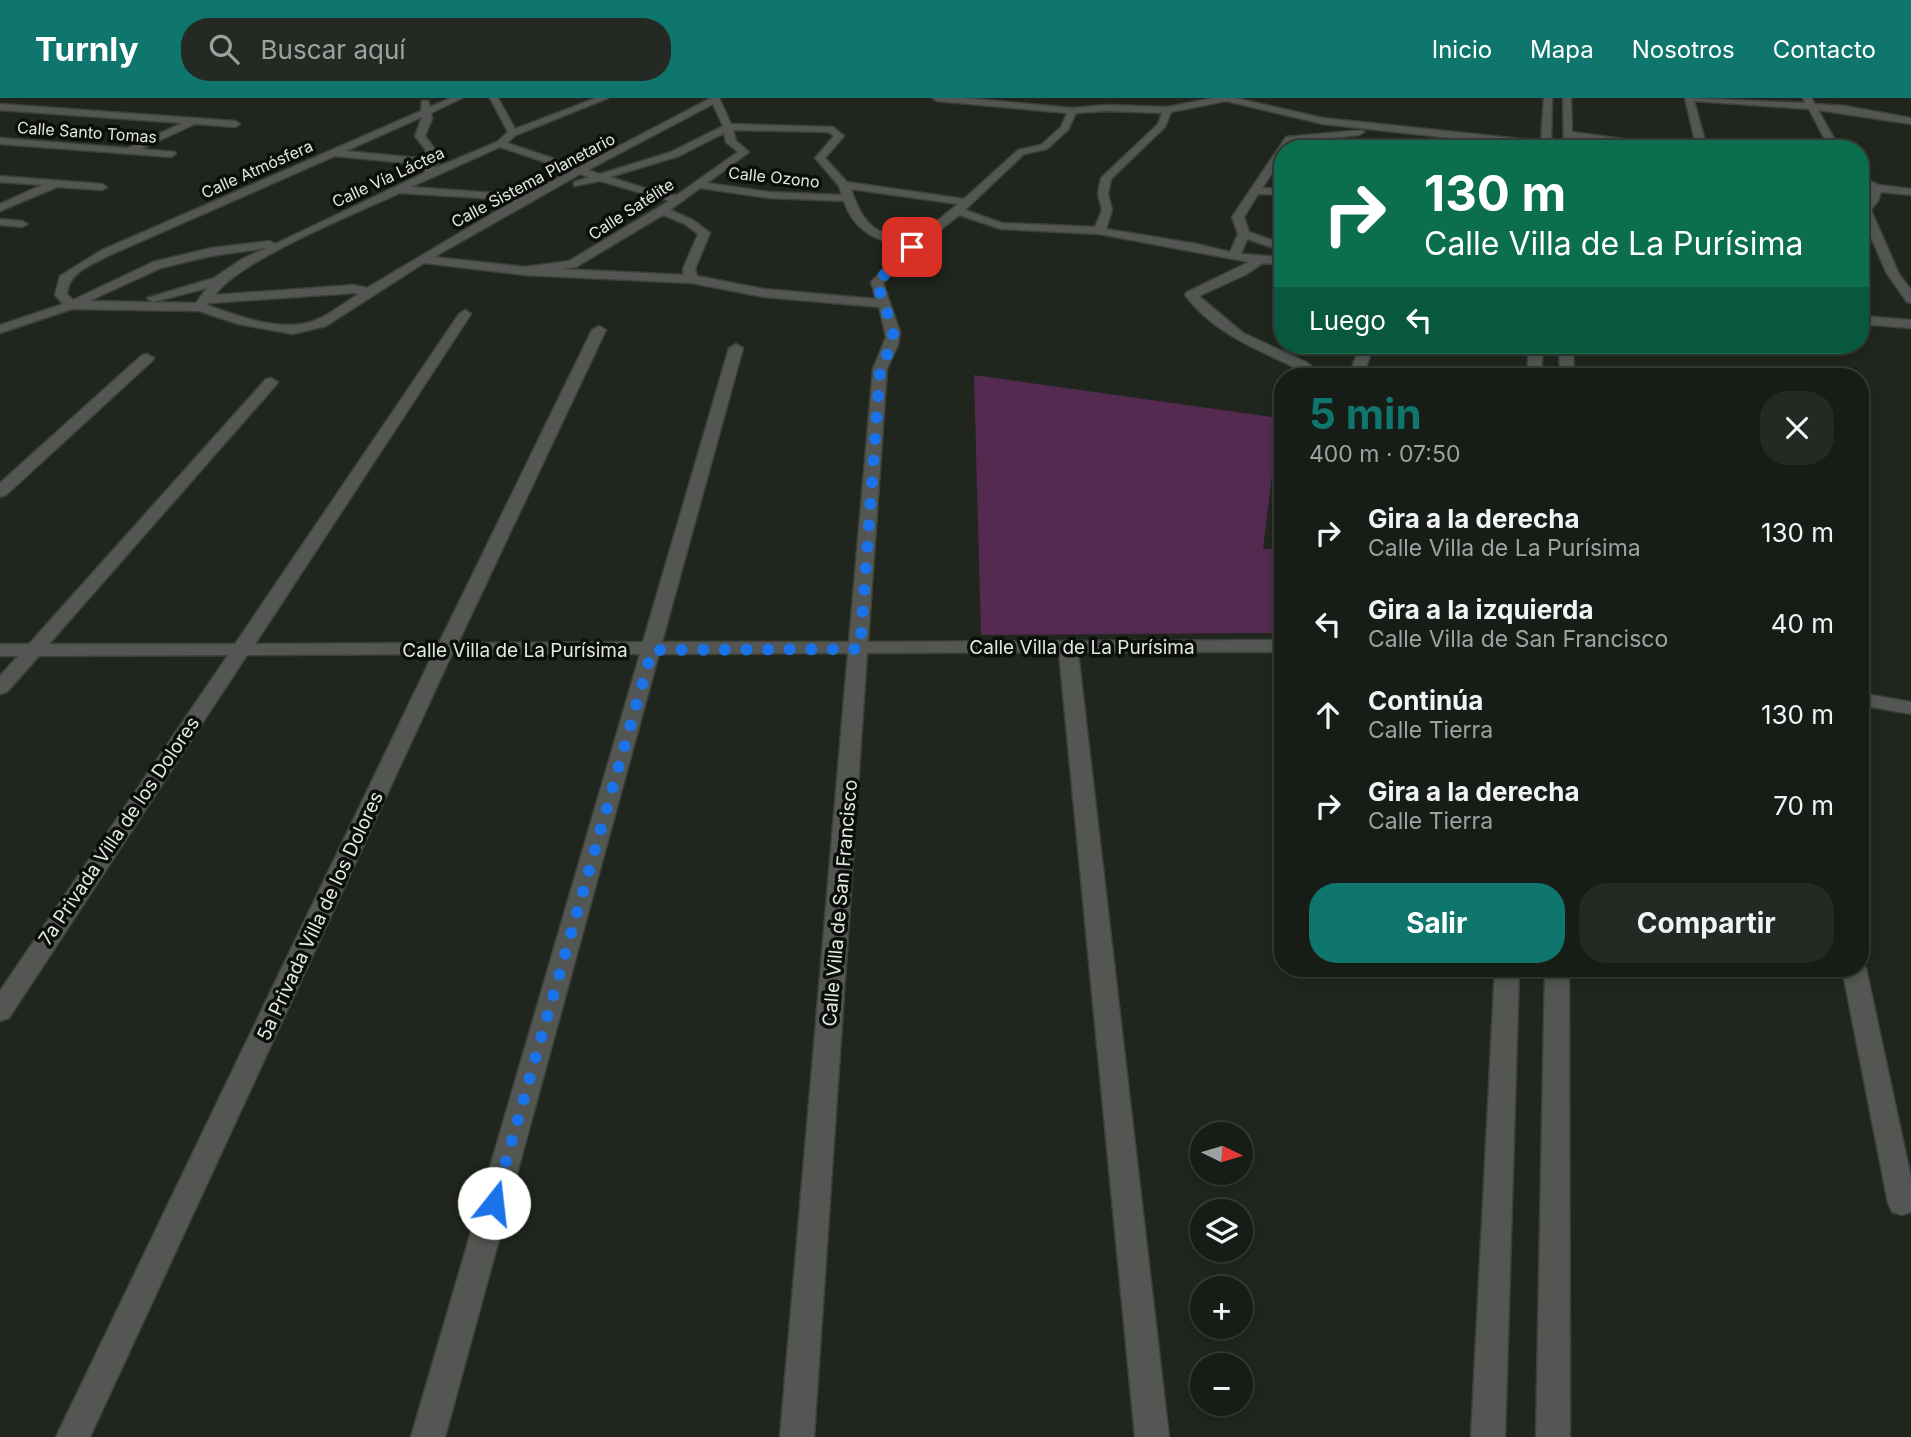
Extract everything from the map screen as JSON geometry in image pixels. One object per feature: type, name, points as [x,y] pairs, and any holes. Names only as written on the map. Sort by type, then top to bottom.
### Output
[{"type":"street","points":[[423,179],[434,163],[433,152],[420,136],[427,119],[425,103],[428,98]]},
{"type":"street","name":"Calle Atmósfera","points":[[71,305],[61,295],[62,281],[71,272],[178,218],[458,98]]},
{"type":"street","points":[[494,98],[513,133]]},
{"type":"street","name":"Calle Vía Láctea","points":[[203,303],[218,281],[246,262],[500,144],[513,133],[604,98]]},
{"type":"street","points":[[938,98],[1072,111],[1107,108],[1167,110],[1227,98],[1277,112],[1333,122],[1386,128],[1417,135],[1489,140]]},
{"type":"street","points":[[1277,112],[1284,98]]},
{"type":"street","points":[[1547,140],[1548,98]]},
{"type":"street","points":[[1567,98],[1568,140]]},
{"type":"street","points":[[1700,140],[1695,130],[1691,98],[1810,102],[1911,121]]},
{"type":"street","points":[[714,99],[728,127]]},
{"type":"street","name":"Calle Sistema Planetario","points":[[203,303],[238,320],[293,330],[321,323],[422,259],[527,198],[583,171],[714,99]]},
{"type":"street","points":[[1810,102],[1830,140]]},
{"type":"street","points":[[0,107],[235,124]]},
{"type":"street","points":[[1099,231],[1107,210],[1103,194],[1106,178],[1161,125],[1167,110]]},
{"type":"street","points":[[422,259],[525,271],[691,279],[764,293],[882,303],[877,282],[912,247],[1021,152],[1045,147],[1065,128],[1072,111]]},
{"type":"street","points":[[128,150],[194,121]]},
{"type":"street","points":[[1326,140],[1333,122]]},
{"type":"street","points":[[400,189],[527,198],[675,155],[728,127],[830,129],[839,136],[820,158],[844,184],[855,217],[879,236],[912,247]]},
{"type":"street","name":"Calle Satélite","points":[[525,271],[572,264],[662,211],[744,152],[732,142],[728,127]]},
{"type":"street","points":[[1314,140],[1386,128]]},
{"type":"street","name":"Calle Santo Tomas","points":[[0,141],[171,154]]},
{"type":"street","points":[[500,144],[662,197],[677,198]]},
{"type":"street","points":[[334,152],[434,163]]},
{"type":"street","points":[[1234,257],[1244,234],[1238,217],[1274,162]]},
{"type":"street","points":[[0,179],[102,187]]},
{"type":"street","points":[[0,208],[55,183]]},
{"type":"street","name":"Calle Ozono","points":[[844,184],[961,207],[1001,226],[1099,231],[1198,247],[1234,257],[1274,260]]},
{"type":"street","points":[[1869,184],[1877,188],[1911,192]]},
{"type":"street","name":"Calle Ozono","points":[[698,185],[781,196],[848,198]]},
{"type":"street","points":[[1869,204],[1873,201],[1877,188]]},
{"type":"street","points":[[1255,191],[1274,192]]},
{"type":"street","points":[[662,211],[689,222],[704,233],[689,269],[691,279]]},
{"type":"street","points":[[0,222],[22,224]]},
{"type":"street","points":[[1869,222],[1894,274],[1911,299]]},
{"type":"street","points":[[1244,234],[1274,245]]},
{"type":"street","points":[[0,329],[71,305],[158,265],[211,252],[286,242]]},
{"type":"street","points":[[1261,259],[1241,272],[1191,295],[1212,319],[1245,339],[1274,351]]},
{"type":"street","points":[[130,304],[218,281]]},
{"type":"street","points":[[71,305],[203,303],[354,289],[371,293]]},
{"type":"street","name":"Calle Villa de San Francisco","points":[[797,1437],[880,369],[893,337],[891,320],[882,303]]},
{"type":"street","name":"7a Privada Villa de los Dolores","points":[[0,1011],[465,314]]},
{"type":"street","points":[[1869,321],[1911,324]]},
{"type":"street","name":"5a Privada Villa de los Dolores","points":[[73,1437],[599,330]]},
{"type":"street","points":[[428,1437],[736,348]]},
{"type":"street","points":[[1281,354],[1308,368]]},
{"type":"street","points":[[0,492],[147,358]]},
{"type":"street","points":[[0,688],[271,382]]},
{"type":"street","name":"Calle Villa de La Purísima","points":[[0,650],[1274,646]]},
{"type":"street","points":[[1068,647],[1152,1437]]},
{"type":"street","points":[[1869,701],[1911,708]]},
{"type":"street","points":[[1488,1437],[1507,977]]},
{"type":"street","points":[[1553,1437],[1557,977]]},
{"type":"street","points":[[1856,977],[1902,1203]]},
{"type":"shaded area","points":[[974,375],[1274,417],[1274,459],[1263,549],[1274,549],[1274,633],[981,635]]},
{"type":"route","points":[[494,1203],[652,650],[860,649],[880,369],[893,337],[891,320],[882,303],[877,282],[912,247]]}]
